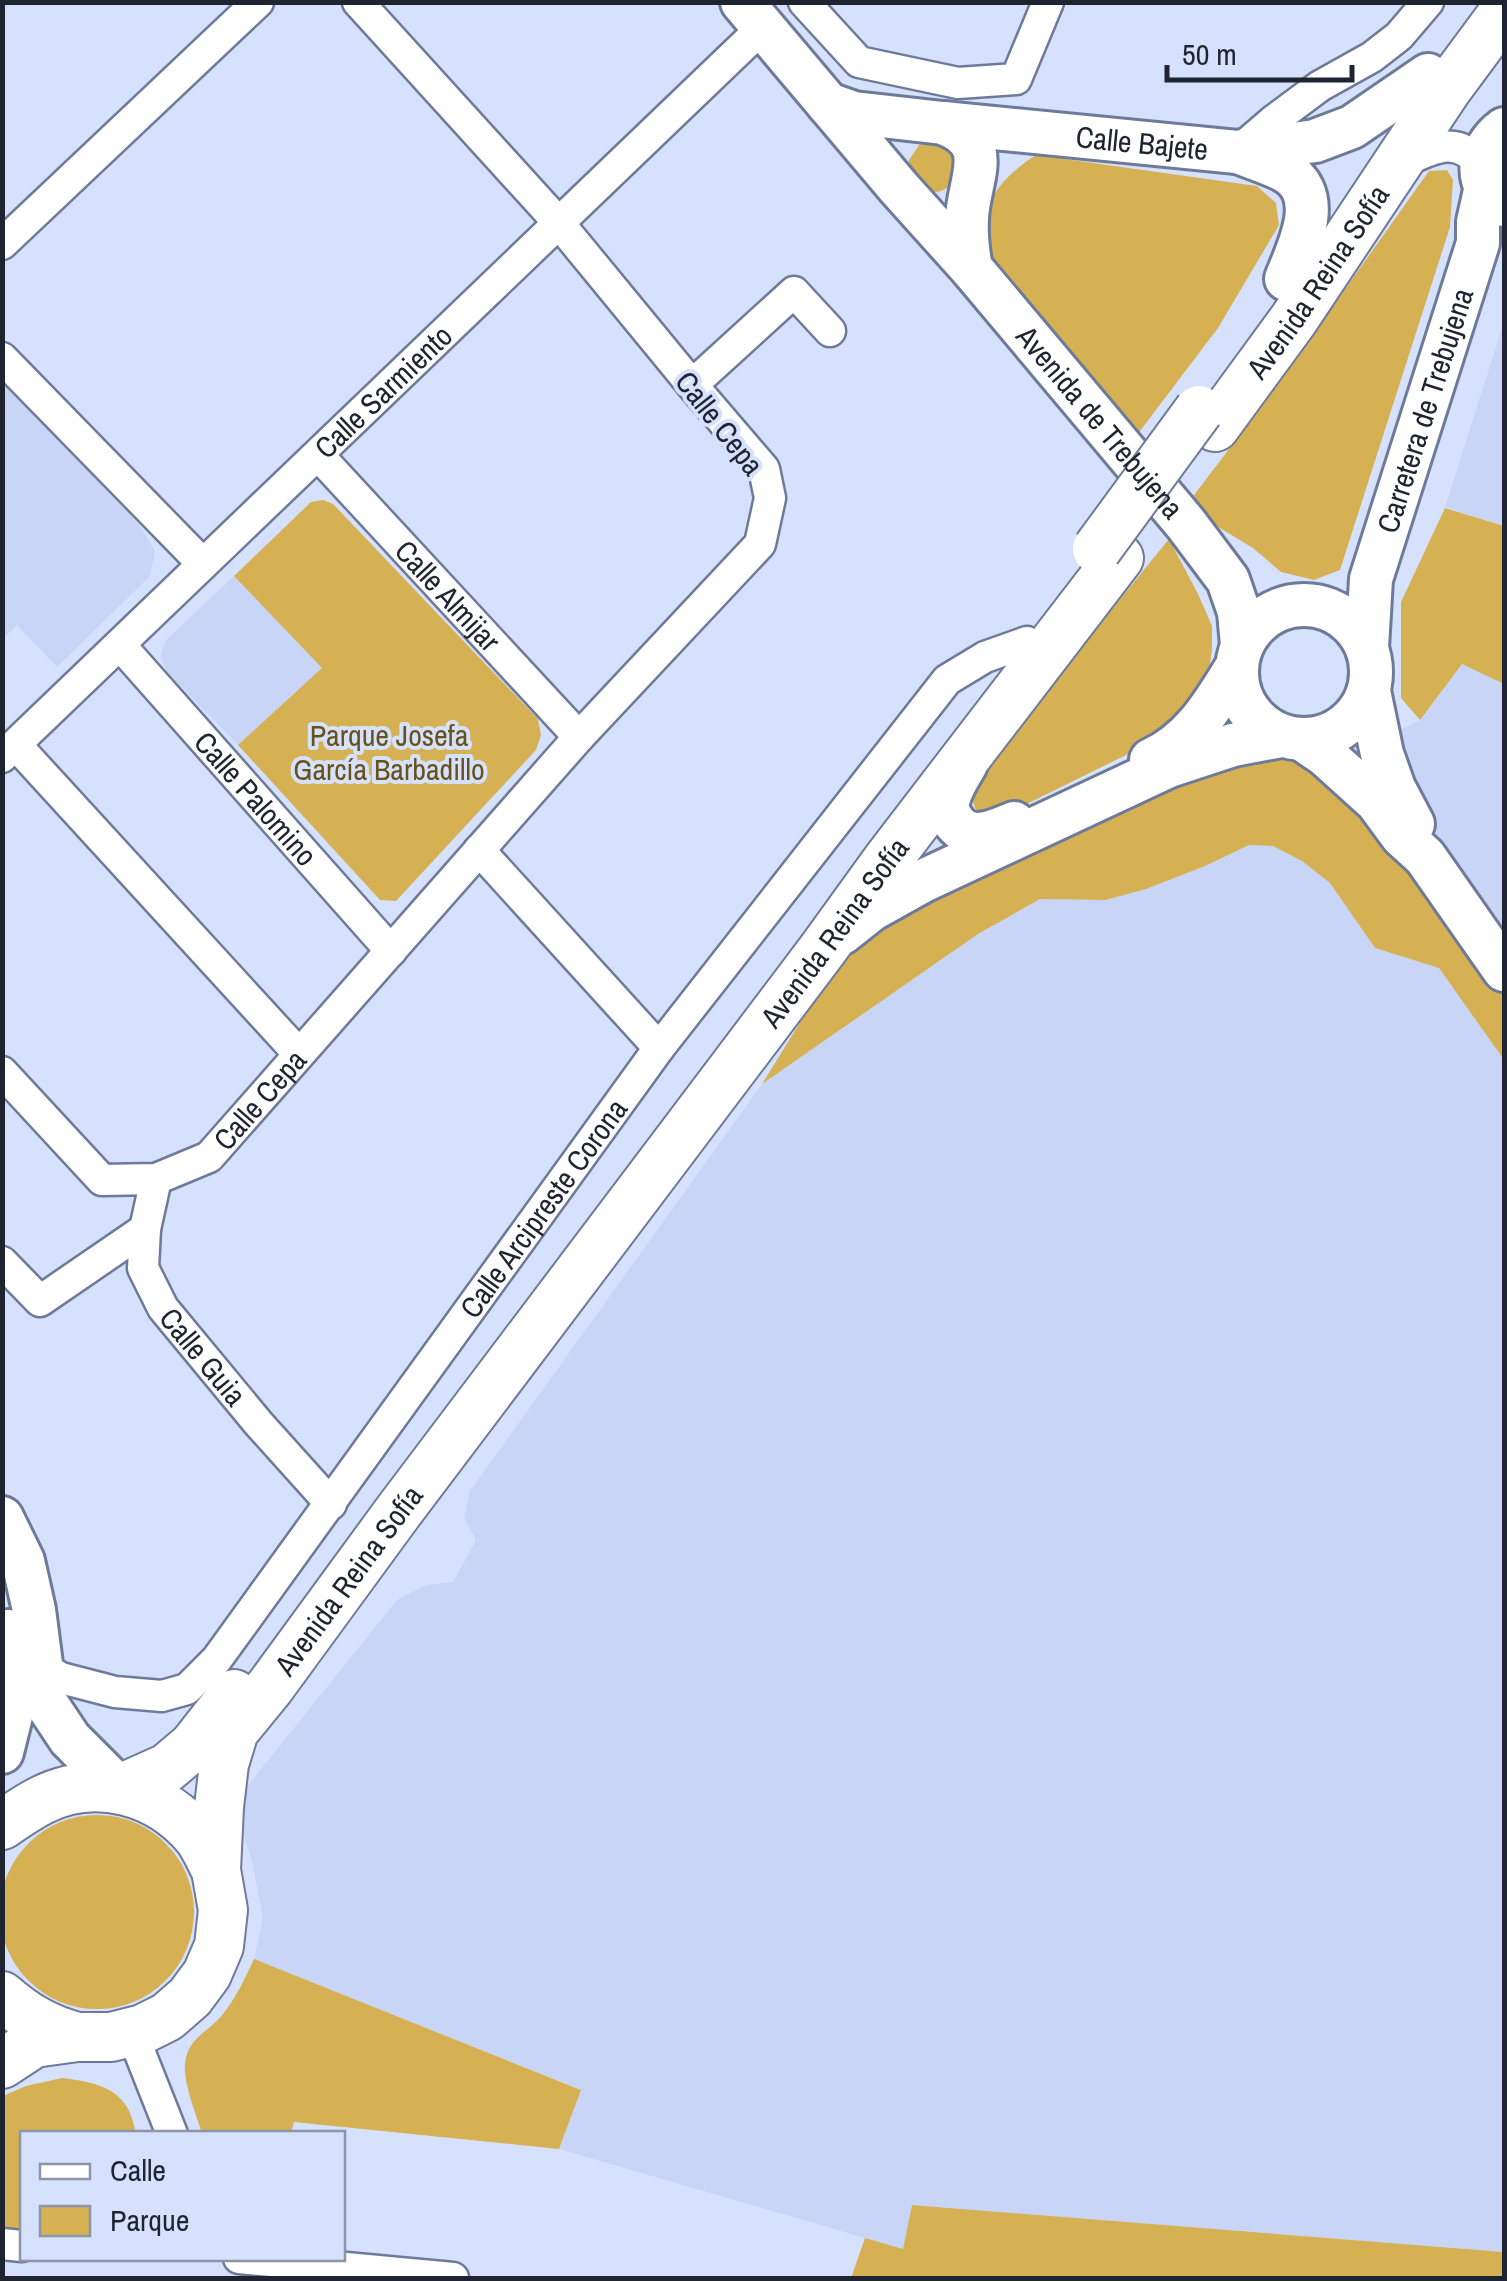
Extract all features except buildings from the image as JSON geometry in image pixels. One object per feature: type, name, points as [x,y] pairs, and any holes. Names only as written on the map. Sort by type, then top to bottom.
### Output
[{"type":"main road","name":"Avenida Reina Sofía","points":[[1207,418],[1286,280],[1479,2]]},
{"type":"main road","name":"Avenida Reina Sofía","points":[[2,2064],[34,2043],[132,2033],[167,2017],[190,1997],[207,1974],[218,1946],[223,1910],[216,1870],[224,1764],[234,1731],[978,741],[1207,418],[1294,319],[1504,12]]},
{"type":"main road","name":"Avenida de Trebujena","points":[[753,15],[1186,524],[1228,580],[1239,612],[1240,656]]},
{"type":"main road","points":[[1238,152],[1315,141],[1352,126],[1428,75]]},
{"type":"main road","points":[[828,104],[854,113],[936,123],[956,128],[967,136],[978,162],[966,218],[971,268]]},
{"type":"main road","points":[[936,123],[916,127],[897,147],[894,175],[904,193],[921,205],[936,207],[962,198],[974,182]]},
{"type":"main road","name":"Calle Bajete","points":[[936,123],[1238,152]]},
{"type":"main road","name":"Carretera de Trebujena","points":[[1366,647],[1371,578],[1491,204],[1485,149],[1504,129]]},
{"type":"main road","name":"Calle Bajete","points":[[974,182],[1008,152],[1048,133]]},
{"type":"main road","points":[[1238,152],[1287,172],[1305,196],[1307,225],[1286,280]]},
{"type":"main road","name":"Avenida Reina Sofía","points":[[120,1789],[166,1768],[193,1746],[237,1660],[888,815],[1027,642],[1108,553]]},
{"type":"main road","points":[[978,741],[952,790],[948,808],[952,820],[976,834],[993,832],[1162,755],[1194,730],[1255,626],[1273,613],[1345,598],[1371,578]]},
{"type":"main road","name":"Avenida de Trebujena","points":[[1228,580],[1259,596],[1305,606]]},
{"type":"main road","points":[[1305,606],[1337,614],[1355,628],[1366,647],[1369,690],[1382,754],[1425,857]]},
{"type":"main road","points":[[1240,656],[1238,688],[1247,709],[1262,725],[1335,764],[1377,802],[1402,836],[1425,857],[1504,970]]},
{"type":"main road","points":[[823,949],[872,910],[923,881],[1169,766],[1233,745],[1325,736],[1344,726],[1360,710],[1369,690]]},
{"type":"main road","points":[[2,1518],[22,1561],[34,1610],[46,1704],[70,1739],[120,1789]]},
{"type":"main road","points":[[2,1601],[8,1616],[14,1678],[11,1716],[2,1752]]},
{"type":"main road","name":"Avenida Reina Sofía","points":[[2,1825],[45,1798],[78,1788],[120,1789],[143,1796],[174,1814],[199,1838],[216,1870]]},
{"type":"main road","name":"Avenida Reina Sofía","points":[[2,1996],[26,2017],[50,2030],[77,2037]]},
{"type":"street","points":[[2,244],[258,2]]},
{"type":"street","name":"Calle Cepa","points":[[2,1072],[102,1180],[156,1179],[209,1157],[580,737],[760,544],[770,498],[764,469],[558,222],[358,2]]},
{"type":"street","points":[[804,2],[859,62],[958,83],[1016,80],[1048,2]]},
{"type":"street","points":[[1238,152],[1320,86],[1372,57],[1398,36],[1428,2]]},
{"type":"street","name":"Calle Sarmiento","points":[[9,751],[558,222],[753,15]]},
{"type":"street","points":[[1398,164],[1434,147],[1456,146],[1468,151],[1491,204]]},
{"type":"street","points":[[692,385],[794,292],[830,331]]},
{"type":"street","points":[[2,358],[203,564]]},
{"type":"street","name":"Calle Almijar","points":[[319,456],[580,737]]},
{"type":"street","name":"Calle Arcipreste Corona","points":[[40,1666],[60,1678],[116,1692],[162,1696],[186,1688],[217,1659],[237,1660],[330,1504],[660,1048],[947,680],[985,657],[1027,642]]},
{"type":"street","name":"Calle Palomino","points":[[120,645],[390,951]]},
{"type":"street","points":[[9,751],[299,1054]]},
{"type":"street","points":[[479,850],[660,1048]]},
{"type":"street","name":"Calle Guia","points":[[156,1179],[145,1229],[144,1268],[164,1308],[330,1504]]},
{"type":"street","points":[[2,1262],[40,1300],[145,1229]]},
{"type":"street","points":[[132,2033],[171,2131]]},
{"type":"street","points":[[268,2261],[453,2278]]},
{"type":"shaded area","points":[[1504,322],[1504,526],[1445,507]]},
{"type":"shaded area","points":[[3,381],[140,526],[155,551],[150,576],[57,667],[17,625],[3,639]]},
{"type":"shaded area","points":[[234,576],[322,668],[238,745],[168,673],[160,657],[166,640]]},
{"type":"shaded area","points":[[1462,664],[1504,684],[1504,968],[1335,760],[1420,720]]},
{"type":"shaded area","points":[[1249,845],[1273,846],[1302,861],[1330,883],[1375,948],[1439,968],[1504,1060],[1504,2252],[912,2205],[903,2249],[559,2149],[580,2089],[254,1959],[263,1919],[240,1822],[245,1789],[397,1600],[426,1585],[453,1582],[476,1540],[464,1518],[470,1491],[762,1084],[978,934],[1040,899],[1106,900],[1146,889]]},
{"type":"green space","points":[[935,140],[956,150],[956,181],[935,192],[914,176],[909,160],[919,145]]},
{"type":"green space","points":[[1036,155],[1257,186],[1276,203],[1279,225],[1218,328],[1137,435],[995,267],[986,232],[990,202],[1008,177]]},
{"type":"green space","points":[[1447,170],[1453,180],[1450,227],[1340,570],[1314,580],[1281,572],[1253,548],[1185,507],[1429,171]]},
{"type":"green space","name":"Parque Josefa García Barbadillo","points":[[323,500],[333,504],[538,719],[541,735],[536,750],[396,901],[380,900],[238,745],[322,668],[234,576],[311,502]]},
{"type":"green space","points":[[1445,508],[1504,526],[1504,684],[1462,664],[1420,720],[1401,698],[1401,602]]},
{"type":"green space","points":[[1169,539],[1212,626],[1207,684],[1177,730],[992,821],[979,819],[969,790],[980,772]]},
{"type":"green space","points":[[1286,751],[1335,760],[1504,968],[1504,1060],[1439,968],[1375,948],[1330,883],[1302,861],[1273,846],[1249,845],[1146,889],[1106,900],[1040,899],[978,934],[762,1084],[840,958],[918,890],[1104,801]]},
{"type":"green space","points":[[97,1815],[134,1822],[166,1843],[187,1875],[194,1912],[187,1949],[166,1981],[134,2002],[97,2009],[60,2002],[28,1981],[7,1949],[0,1912],[7,1875],[28,1843],[60,1822]]},
{"type":"green space","points":[[254,1959],[581,2090],[559,2149],[294,2122],[292,2131],[201,2131],[186,2080],[187,2054],[228,2008]]},
{"type":"green space","points":[[62,2078],[108,2089],[123,2101],[135,2131],[20,2131],[20,2230],[3,2229],[3,2096]]},
{"type":"green space","points":[[912,2205],[1504,2252],[1504,2278],[851,2278],[865,2238],[903,2249]]}]
